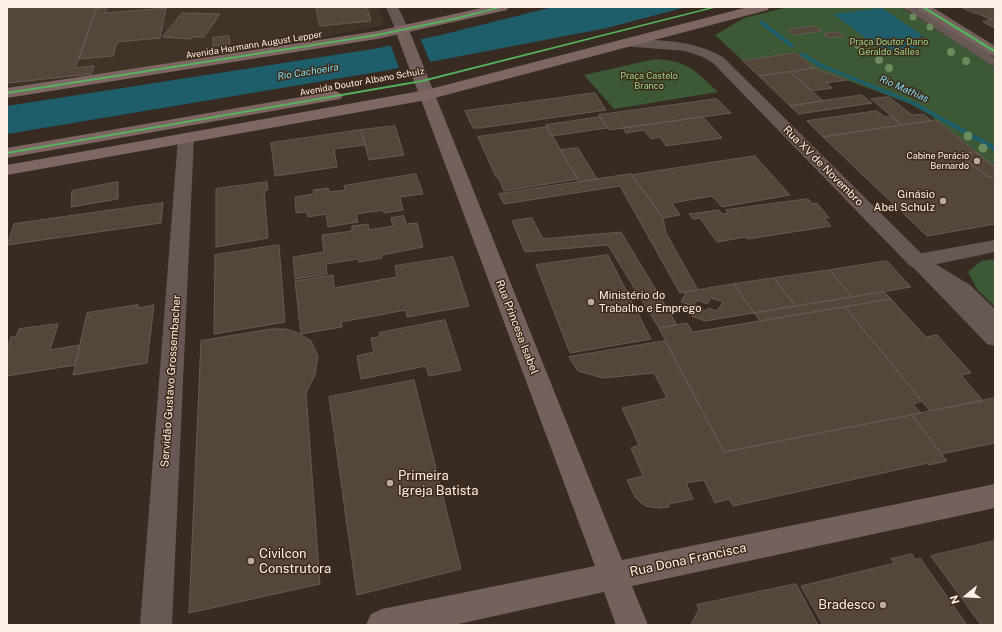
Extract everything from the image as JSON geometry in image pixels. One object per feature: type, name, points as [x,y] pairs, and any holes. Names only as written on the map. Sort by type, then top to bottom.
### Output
[{"type":"main road","name":"Avenida Hermann August Lepper","points":[[7,93],[308,46],[404,35],[502,7]]},
{"type":"main road","name":"Avenida Doutor Albano Schulz","points":[[7,170],[186,138],[423,83],[716,7]]},
{"type":"main road","name":"Avenida Doutor Albano Schulz","points":[[7,153],[423,83],[627,43],[763,7]]},
{"type":"main road","points":[[923,7],[995,52]]},
{"type":"main road","name":"Rua Princesa Isabel","points":[[404,35],[632,625]]},
{"type":"main road","name":"Rua Dona Francisca","points":[[382,625],[613,575],[995,496]]},
{"type":"street","points":[[392,7],[404,35]]},
{"type":"street","name":"Rua XV de Novembro","points":[[627,43],[683,46],[709,54],[718,60],[995,338]]},
{"type":"street","name":"Servidão Gustavo Grossembacher","points":[[156,625],[186,138]]},
{"type":"street","points":[[918,261],[995,246]]},
{"type":"lane","points":[[907,7],[995,63]]},
{"type":"lane","points":[[918,261],[964,289],[995,319]]},
{"type":"shaded area","points":[[7,7],[378,7],[385,25],[224,55],[7,87]]},
{"type":"green space","name":"Praça Doutor Dario Geraldo Salles","points":[[788,7],[901,7],[995,67],[995,167],[930,115],[908,103],[814,68],[796,53],[743,61],[715,35],[744,18]]},
{"type":"green space","name":"Praça Castelo Branco","points":[[655,59],[676,62],[690,68],[718,92],[614,109],[584,75]]},
{"type":"green space","points":[[995,259],[995,307],[977,289],[968,272],[981,261]]},
{"type":"water","name":"Rio Cachoeira","points":[[553,7],[686,7],[607,28],[383,71],[7,134],[7,106],[373,49],[441,35]]},
{"type":"water","points":[[882,8],[925,37],[907,39],[918,48],[885,52],[833,14]]},
{"type":"pier","points":[[420,38],[431,64],[400,70],[390,44]]},
{"type":"building","points":[[7,7],[97,7],[75,68],[94,66],[91,74],[7,83]]},
{"type":"building","points":[[316,7],[367,7],[371,21],[320,26]]},
{"type":"building","points":[[961,7],[989,7],[991,9],[994,8],[992,7],[995,7],[995,18],[989,19]]},
{"type":"building","points":[[107,8],[105,13],[166,8],[160,38],[117,42],[113,56],[79,59],[96,9]]},
{"type":"building","points":[[182,13],[220,14],[204,37],[192,37],[191,39],[163,37]]},
{"type":"building","points":[[995,19],[995,28],[983,22]]},
{"type":"building","points":[[815,26],[822,31],[794,35],[788,30]]},
{"type":"building","points":[[839,32],[844,36],[829,38],[824,34]]},
{"type":"building","points":[[229,36],[230,44],[213,46],[213,38]]},
{"type":"building","points":[[796,53],[814,68],[759,76],[743,61]]},
{"type":"building","points":[[814,68],[847,80],[826,83],[832,88],[812,91],[790,72]]},
{"type":"building","points":[[790,72],[823,101],[790,106],[759,76]]},
{"type":"building","points":[[595,93],[606,110],[480,128],[473,128],[465,111]]},
{"type":"building","points":[[862,95],[872,103],[799,114],[790,106]]},
{"type":"building","points":[[889,97],[912,115],[923,114],[932,121],[902,125],[871,99]]},
{"type":"building","points":[[717,99],[731,113],[609,130],[599,115]]},
{"type":"building","points":[[877,111],[885,117],[891,116],[902,125],[823,137],[807,121]]},
{"type":"building","points":[[600,117],[607,128],[552,136],[546,125]]},
{"type":"building","points":[[703,117],[722,138],[666,146],[660,137],[651,139],[644,130],[626,133],[623,128]]},
{"type":"building","name":"Ginásio Abel Schulz","points":[[936,120],[995,167],[975,152],[959,155],[988,177],[995,176],[995,224],[927,236],[823,137]]},
{"type":"building","points":[[395,126],[404,155],[369,160],[361,130]]},
{"type":"building","points":[[547,127],[578,179],[504,191],[478,137]]},
{"type":"building","points":[[361,130],[365,145],[334,149],[337,167],[275,176],[271,143]]},
{"type":"building","points":[[578,148],[597,179],[579,182],[561,150]]},
{"type":"building","name":"Cabine Perácio Bernardo","points":[[975,152],[995,167],[995,176],[988,177],[959,155]]},
{"type":"building","points":[[755,156],[790,195],[722,207],[712,196],[672,203],[680,215],[663,218],[632,175]]},
{"type":"building","points":[[416,174],[423,194],[400,197],[403,210],[384,213],[383,210],[356,214],[358,222],[328,227],[326,214],[308,217],[307,212],[296,213],[295,197],[314,194],[313,190],[328,188],[329,192],[345,190],[344,186]]},
{"type":"building","points":[[631,174],[663,218],[666,233],[698,290],[680,293],[620,186],[504,204],[499,194]]},
{"type":"building","points":[[118,182],[118,199],[71,207],[72,191]]},
{"type":"building","points":[[267,182],[268,190],[264,191],[268,238],[216,247],[216,189]]},
{"type":"building","points":[[808,199],[813,204],[817,203],[829,218],[824,218],[831,226],[748,239],[746,237],[717,242],[700,218],[693,219],[689,214],[719,210],[722,214],[728,213],[726,210]]},
{"type":"building","points":[[163,203],[161,223],[7,245],[14,224]]},
{"type":"building","points":[[404,216],[406,224],[417,223],[423,247],[382,255],[382,258],[359,262],[358,259],[326,264],[327,274],[295,279],[293,257],[324,252],[322,235],[352,231],[352,226],[368,224],[369,230],[393,226],[391,218]]},
{"type":"building","points":[[532,218],[543,239],[621,232],[677,325],[659,328],[608,245],[525,252],[512,221]]},
{"type":"building","points":[[279,245],[285,322],[214,334],[215,255]]},
{"type":"building","name":"Ministério do Trabalho e Emprego","points":[[608,255],[651,339],[570,353],[536,265]]},
{"type":"building","points":[[453,257],[469,306],[407,317],[406,310],[341,322],[342,327],[301,334],[295,281],[333,275],[334,288],[397,277],[395,266]]},
{"type":"building","points":[[887,261],[911,287],[852,297],[830,270]]},
{"type":"building","points":[[830,270],[852,297],[795,306],[774,278]]},
{"type":"building","points":[[774,278],[796,306],[754,313],[734,284]]},
{"type":"building","points":[[734,284],[754,313],[705,321],[692,316],[696,308],[706,311],[708,308],[717,311],[723,302],[711,298],[707,304],[697,300],[694,306],[681,302],[686,292]]},
{"type":"building","points":[[884,292],[891,299],[760,321],[754,313]]},
{"type":"building","points":[[891,299],[926,337],[937,335],[971,373],[961,375],[983,401],[930,411],[845,307]]},
{"type":"building","points":[[138,305],[138,308],[154,305],[147,363],[73,375],[87,313]]},
{"type":"building","points":[[845,307],[922,401],[913,404],[921,413],[724,452],[659,328],[687,323],[692,332]]},
{"type":"building","points":[[445,320],[461,370],[429,376],[426,366],[361,379],[357,356],[374,352],[371,338],[380,337],[379,333]]},
{"type":"building","points":[[58,324],[50,350],[80,345],[75,365],[7,376],[7,350],[11,337],[16,337],[19,329]]},
{"type":"building","points":[[271,329],[286,329],[298,333],[311,341],[318,356],[315,375],[306,393],[320,584],[189,613],[201,341]]},
{"type":"building","points":[[665,341],[724,452],[912,415],[947,461],[929,465],[928,463],[733,506],[729,499],[715,503],[704,480],[686,483],[693,499],[669,504],[669,507],[659,508],[645,506],[635,497],[627,480],[643,476],[631,448],[639,445],[622,408],[667,398],[654,373],[603,378],[578,371],[569,357]]},
{"type":"building","name":"Primeira Igreja Batista","points":[[414,380],[461,569],[357,595],[329,397]]},
{"type":"building","points":[[995,398],[995,443],[941,454],[912,415]]},
{"type":"building","points":[[995,541],[995,625],[981,625],[931,556]]},
{"type":"building","name":"Bradesco","points":[[912,554],[915,560],[920,558],[967,625],[823,625],[801,586],[895,563],[891,559]]},
{"type":"building","points":[[796,584],[818,625],[691,625],[699,609],[697,605]]},
{"type":"waterway","name":"Rio Mathias","points":[[761,22],[792,46]]},
{"type":"waterway","name":"Rio Mathias","points":[[802,54],[820,65],[913,103],[995,149]]},
{"type":"cycle path","points":[[7,93],[377,35],[502,7]]},
{"type":"cycle path","points":[[7,153],[422,81],[716,7]]},
{"type":"cycle path","points":[[923,7],[995,52]]},
{"type":"place","name":"Cabine Perácio Bernardo","points":[[977,161]]},
{"type":"place","name":"Ginásio Abel Schulz","points":[[943,201]]},
{"type":"place","name":"Ministério do Trabalho e Emprego","points":[[591,302]]},
{"type":"place","name":"Primeira Igreja Batista","points":[[390,483]]},
{"type":"place","name":"Civilcon Construtora","points":[[251,561]]},
{"type":"place","name":"Bradesco","points":[[883,605]]}]
